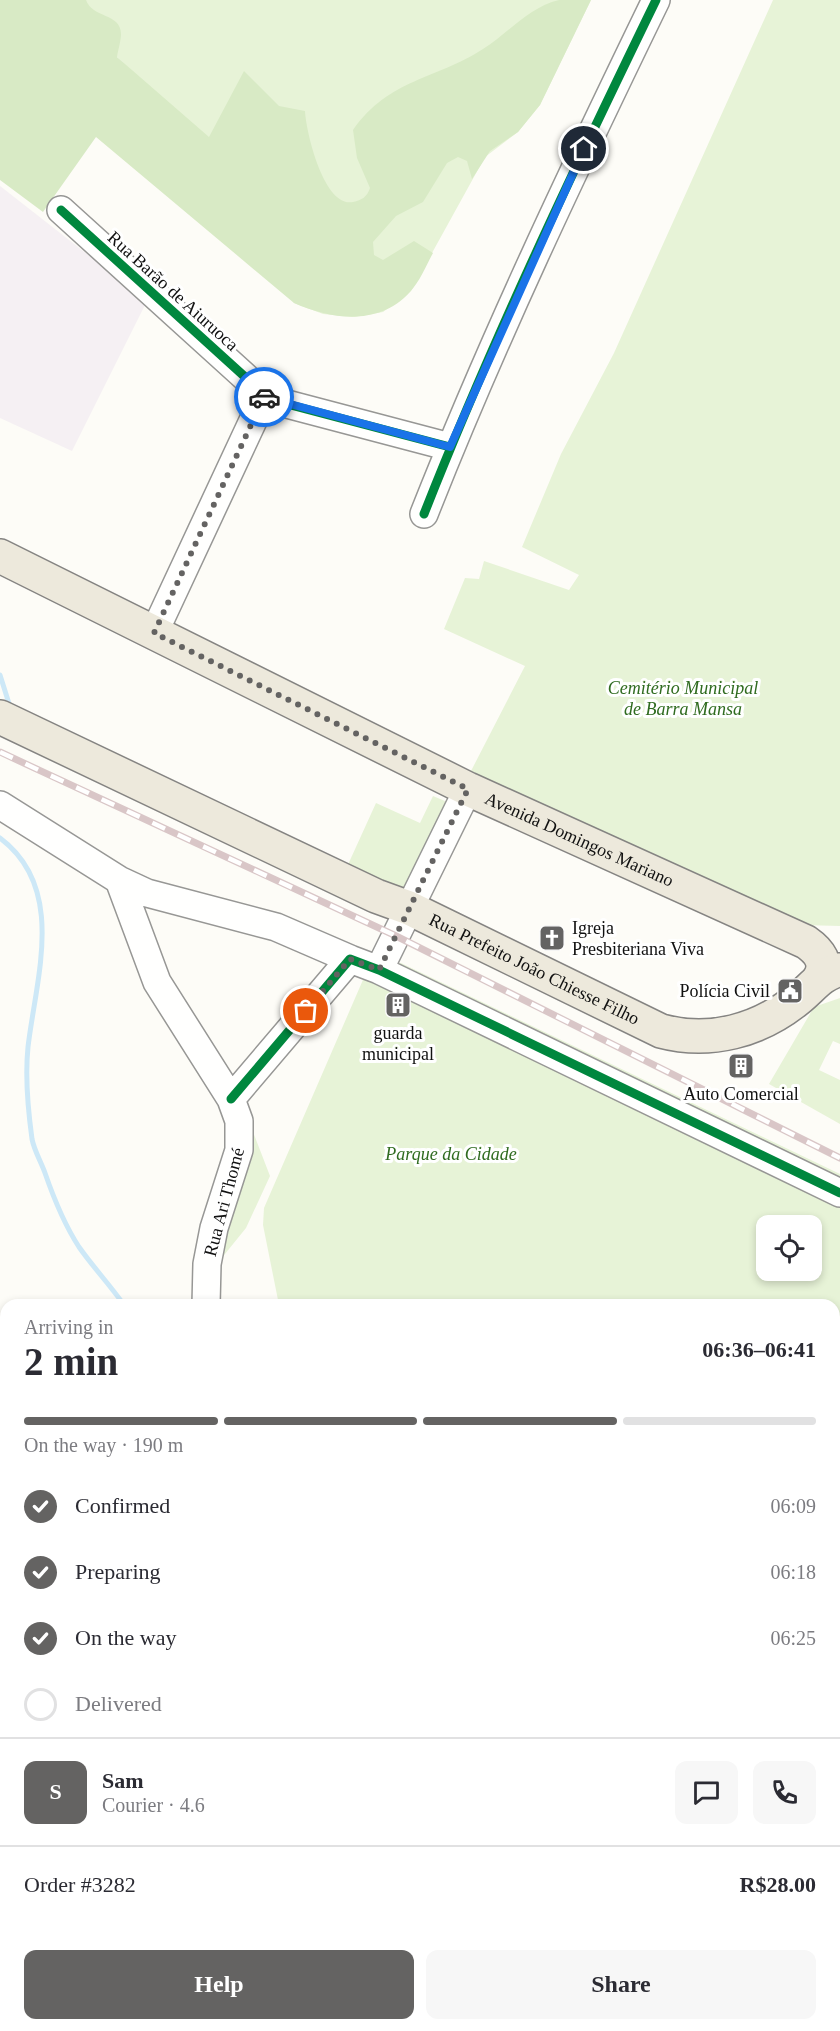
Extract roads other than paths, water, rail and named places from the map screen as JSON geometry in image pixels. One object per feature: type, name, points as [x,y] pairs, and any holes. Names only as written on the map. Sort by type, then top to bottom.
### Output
[{"type":"main road","name":"Avenida Domingos Mariano","points":[[0,556],[468,789],[806,942]]},
{"type":"main road","name":"Rua Prefeito João Chiesse Filho","points":[[0,717],[376,896],[402,922],[661,1031],[685,1036],[715,1036],[754,1026],[790,1006],[829,974]]},
{"type":"main road","points":[[806,942],[840,943]]},
{"type":"main road","points":[[806,942],[816,949],[822,959],[823,972],[829,974]]},
{"type":"street","points":[[424,514],[450,447],[573,170],[656,0]]},
{"type":"street","name":"Rua Barão de Aiuruoca","points":[[61,210],[265,395]]},
{"type":"street","points":[[154,633],[265,395],[283,403],[450,447]]},
{"type":"street","points":[[379,970],[468,789]]},
{"type":"street","points":[[0,805],[119,880],[147,893],[276,927],[379,970],[840,1193]]},
{"type":"street","name":"Rua Ari Thomé","points":[[119,880],[157,982],[231,1099],[240,1127],[239,1150],[214,1228],[207,1264],[206,1299]]},
{"type":"street","points":[[231,1099],[350,959]]},
{"type":"waterway","points":[[0,675],[11,710]]},
{"type":"waterway","points":[[0,838],[21,859],[34,882],[40,908],[42,935],[40,964],[27,1058],[27,1093],[33,1143],[60,1211],[74,1238],[119,1299]]},
{"type":"railway","points":[[0,752],[394,935],[840,1158]]},
{"type":"place","name":"Igreja Presbiteriana Viva","points":[[552,938]]},
{"type":"place","name":"Polícia Civil","points":[[790,991]]},
{"type":"place","name":"guarda municipal","points":[[398,1005]]},
{"type":"place","name":"Auto Comercial","points":[[741,1066]]},
{"type":"park label","name":"Cemitério Municipal de Barra Mansa","points":[[683,698]]},
{"type":"park label","name":"Parque da Cidade","points":[[451,1154]]}]
